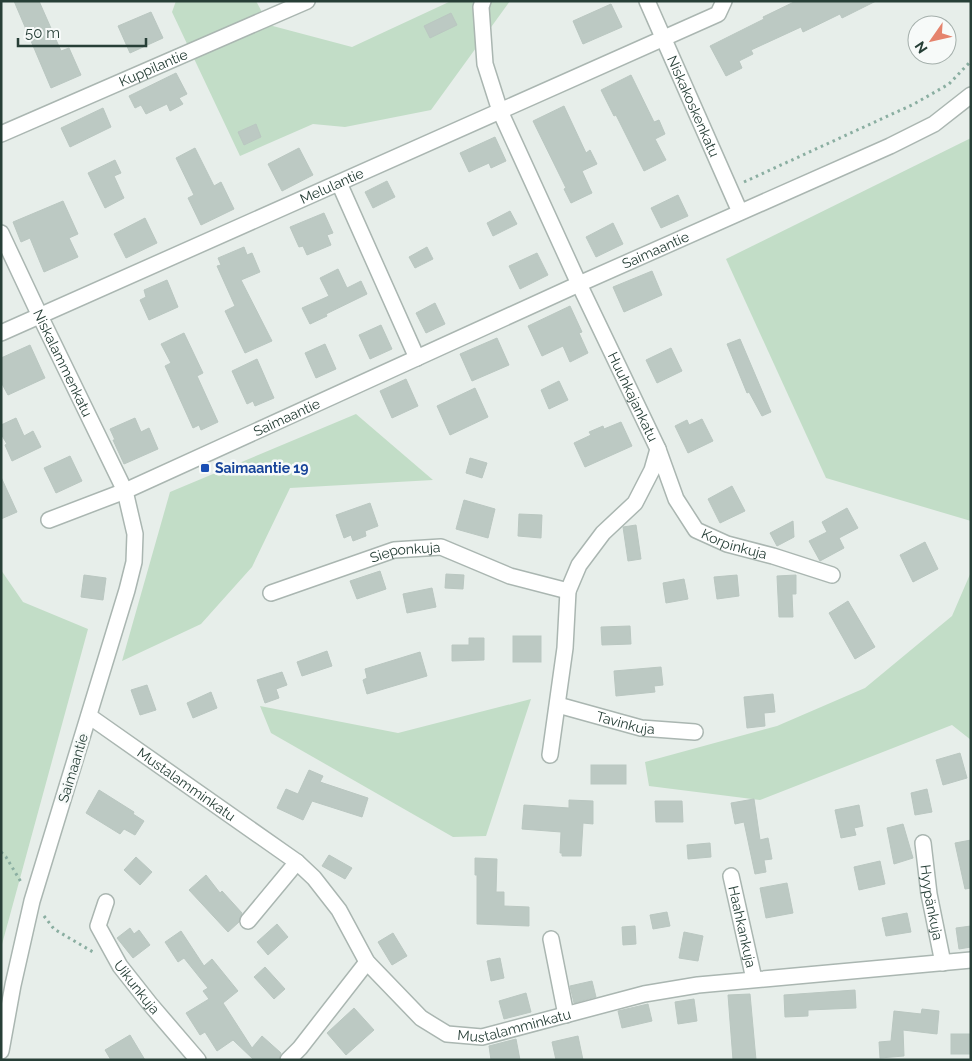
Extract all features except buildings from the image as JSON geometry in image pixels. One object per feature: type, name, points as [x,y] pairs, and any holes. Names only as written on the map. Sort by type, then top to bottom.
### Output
[{"type":"street","name":"Kuppilantie","points":[[1,134],[306,1]]},
{"type":"street","name":"Huuhkajankatu","points":[[483,1],[480,7],[485,64],[500,111],[658,450],[652,470],[635,503],[603,533],[579,565],[568,592],[566,648],[550,755]]},
{"type":"street","name":"Niskakoskenkatu","points":[[647,1],[740,212]]},
{"type":"street","name":"Melulantie","points":[[1,333],[664,39],[718,14],[724,1]]},
{"type":"street","name":"Saimaantie","points":[[1,1051],[13,985],[32,901],[134,562],[135,534],[125,491],[579,284],[890,146],[934,124],[971,95]]},
{"type":"street","points":[[339,183],[417,358]]},
{"type":"street","name":"Niskalammenkatu","points":[[1,233],[125,491]]},
{"type":"street","name":"Korpinkuja","points":[[658,450],[676,499],[696,530],[727,544],[773,556],[832,575]]},
{"type":"street","points":[[49,520],[125,491]]},
{"type":"street","name":"Sieponkuja","points":[[271,593],[394,550],[441,547],[510,576],[568,592]]},
{"type":"street","name":"Tavinkuja","points":[[558,705],[641,728],[695,732]]},
{"type":"street","name":"Mustalamminkatu","points":[[89,716],[297,862],[314,878],[339,910],[367,962],[421,1018],[447,1034],[482,1037],[644,994],[698,985],[971,960]]},
{"type":"street","name":"Hyypänkuja","points":[[923,843],[929,894],[943,963]]},
{"type":"street","points":[[248,921],[297,862]]},
{"type":"street","name":"Haahkankuja","points":[[731,876],[754,979]]},
{"type":"street","name":"Uikunkuja","points":[[106,902],[98,926],[120,966],[198,1060]]},
{"type":"street","points":[[551,939],[566,1015]]},
{"type":"street","points":[[288,1060],[300,1048],[367,962]]},
{"type":"path","points":[[729,189],[914,104],[949,84],[971,61]]},
{"type":"path","points":[[1,852],[6,857],[32,901],[54,928],[97,954]]},
{"type":"green space","points":[[176,1],[256,1],[269,25],[352,47],[451,1],[510,1],[431,110],[345,127],[313,124],[240,156],[172,12]]},
{"type":"green space","points":[[971,138],[971,521],[826,478],[726,259]]},
{"type":"green space","points":[[356,414],[433,480],[290,488],[252,567],[201,624],[122,661],[170,492]]},
{"type":"green space","points":[[1,570],[23,602],[88,629],[1,948]]},
{"type":"green space","points":[[971,572],[971,740],[952,725],[760,800],[649,786],[645,762],[777,726],[865,688],[952,616]]},
{"type":"green space","points":[[531,699],[486,836],[453,837],[271,733],[260,706],[398,733]]},
{"type":"place","name":"Saimaantie 19","points":[[205,468]]}]
